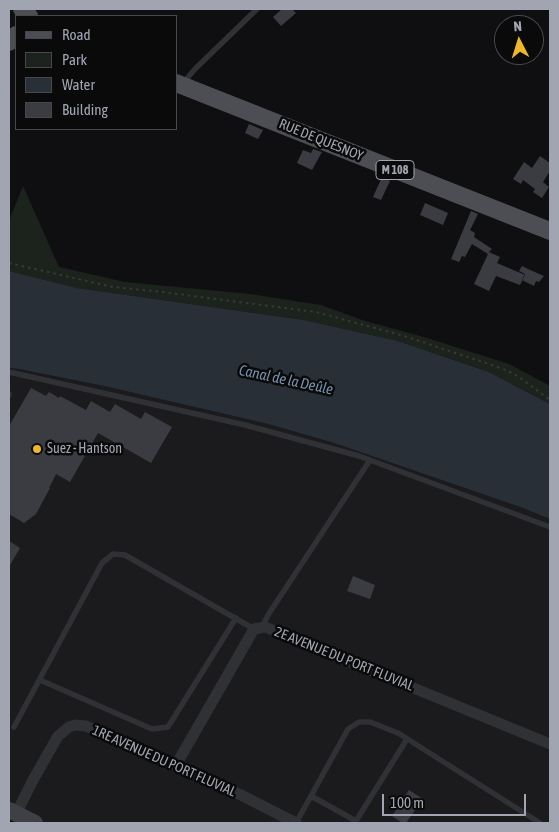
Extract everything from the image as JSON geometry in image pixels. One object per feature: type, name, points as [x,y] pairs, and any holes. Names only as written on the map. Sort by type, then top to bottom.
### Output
[{"type":"main road","name":"RUE DE QUESNOY","points":[[179,84],[550,231]]},
{"type":"main road","points":[[12,817],[35,823]]},
{"type":"street","name":"2E AVENUE DU PORT FLUVIAL","points":[[176,765],[258,628],[265,627],[550,744]]},
{"type":"street","name":"1RE AVENUE DU PORT FLUVIAL","points":[[12,817],[58,736],[69,727],[75,725],[86,726],[176,765],[242,795],[296,823]]},
{"type":"lane","points":[[179,84],[257,9]]},
{"type":"lane","points":[[9,372],[271,432],[370,460],[550,527]]},
{"type":"lane","points":[[14,727],[102,563],[113,554],[126,555],[236,618],[258,628],[370,460]]},
{"type":"lane","points":[[40,680],[152,729],[168,727],[236,618]]},
{"type":"lane","points":[[296,823],[348,729],[359,722],[370,722],[398,733],[540,823]]},
{"type":"lane","points":[[311,796],[356,821],[407,739]]},
{"type":"path","points":[[9,263],[112,287],[316,312],[404,336],[508,371],[550,400]]},
{"type":"shaded area","points":[[9,368],[104,386],[268,424],[334,443],[550,519],[550,823],[43,823],[9,806]]},
{"type":"green space","points":[[23,186],[59,267],[125,282],[250,294],[321,305],[365,321],[424,337],[509,364],[550,386],[550,404],[489,372],[398,341],[304,320],[77,288],[9,271],[9,221]]},
{"type":"water","name":"Canal de la Deûle","points":[[9,271],[77,288],[304,320],[398,341],[489,372],[550,404],[550,519],[334,443],[268,424],[104,386],[9,368]]},
{"type":"building","points":[[282,9],[292,9],[296,13],[281,26],[273,17]]},
{"type":"building","points":[[249,124],[263,130],[258,139],[245,133]]},
{"type":"building","points":[[313,149],[322,152],[312,170],[297,163],[303,150],[311,153]]},
{"type":"building","points":[[540,156],[550,163],[550,171],[543,182],[549,187],[542,198],[533,192],[535,189],[523,180],[521,184],[513,179],[524,162],[532,168]]},
{"type":"building","points":[[382,177],[390,181],[381,200],[373,197]]},
{"type":"building","points":[[425,203],[448,213],[443,225],[420,215]]},
{"type":"building","points":[[471,211],[478,214],[470,230],[475,233],[474,237],[492,249],[489,252],[500,257],[497,263],[525,275],[520,285],[496,276],[489,291],[474,284],[488,254],[472,244],[465,257],[462,256],[459,262],[451,259]]},
{"type":"building","points":[[522,266],[544,276],[539,282],[536,281],[534,286],[522,280],[525,274],[519,271]]},
{"type":"building","points":[[31,388],[46,396],[49,392],[59,398],[60,396],[86,410],[91,401],[110,412],[115,404],[141,419],[145,412],[172,427],[151,463],[98,433],[70,482],[56,474],[36,514],[24,523],[9,514],[9,426]]},
{"type":"building","points":[[9,541],[20,548],[9,567]]},
{"type":"building","points":[[353,576],[375,585],[370,599],[347,591]]},
{"type":"building","points":[[409,790],[423,799],[406,823],[402,823],[392,816]]},
{"type":"place","name":"Suez - Hantson","points":[[37,449]]}]
